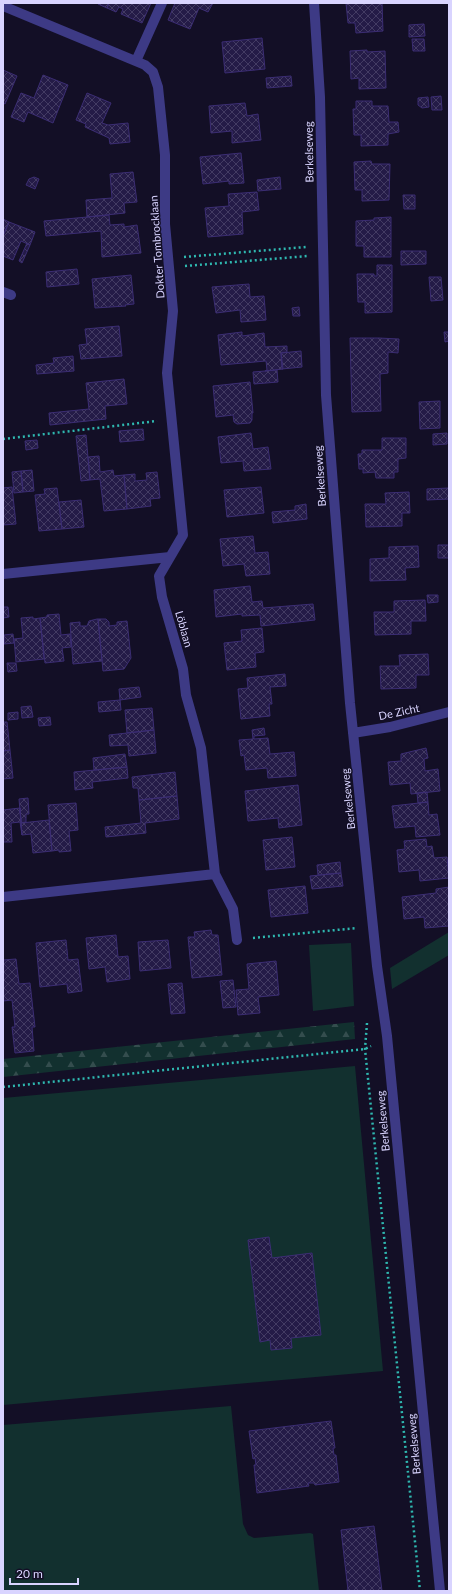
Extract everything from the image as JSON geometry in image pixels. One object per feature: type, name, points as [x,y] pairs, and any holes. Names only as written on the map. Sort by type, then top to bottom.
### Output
[{"type":"street","points":[[136,62],[162,3]]},
{"type":"street","name":"Berkelseweg","points":[[314,3],[320,97],[326,395],[337,552],[353,733],[388,1052],[440,1591]]},
{"type":"street","name":"Dokter Tombrocklaan","points":[[3,6],[145,65],[153,72],[158,87],[165,155],[165,224],[170,263],[173,311],[167,372],[183,535],[170,558]]},
{"type":"street","points":[[3,574],[170,558]]},
{"type":"street","name":"Löblaan","points":[[170,558],[160,576],[162,597],[183,669],[186,695],[201,748],[215,874],[233,909],[236,940]]},
{"type":"street","name":"De Zicht","points":[[353,733],[390,727],[449,712]]},
{"type":"street","points":[[3,897],[215,874]]},
{"type":"path","points":[[170,263],[324,250]]},
{"type":"path","points":[[170,263],[324,250]]},
{"type":"path","points":[[3,439],[171,419]]},
{"type":"path","points":[[236,940],[373,926]]},
{"type":"path","name":"Berkelseweg","points":[[3,1087],[365,1049],[420,1591]]},
{"type":"green space","points":[[449,932],[449,955],[392,989],[390,968]]},
{"type":"green space","points":[[351,943],[354,1006],[313,1011],[309,945]]},
{"type":"green space","points":[[354,1022],[355,1039],[3,1077],[3,1059]]},
{"type":"green space","points":[[355,1066],[383,1371],[3,1405],[3,1098]]},
{"type":"green space","points":[[231,1406],[243,1524],[248,1535],[254,1538],[310,1533],[313,1534],[319,1591],[3,1591],[3,1425]]},
{"type":"building","points":[[98,3],[109,3],[107,8]]},
{"type":"building","points":[[109,3],[151,3],[142,23],[121,14],[123,9],[119,7],[116,12],[107,8]]},
{"type":"building","points":[[175,3],[213,3],[208,12],[199,8],[190,29],[168,20]]},
{"type":"building","points":[[346,3],[382,3],[383,31],[356,33],[355,23],[348,23]]},
{"type":"building","points":[[424,24],[425,36],[409,37],[409,25]]},
{"type":"building","points":[[262,38],[265,69],[225,73],[222,42]]},
{"type":"building","points":[[412,39],[424,39],[425,51],[413,51]]},
{"type":"building","points":[[367,50],[367,52],[385,51],[386,88],[359,89],[359,78],[351,79],[350,51]]},
{"type":"building","points":[[3,70],[17,76],[5,104],[3,103]]},
{"type":"building","points":[[43,75],[68,85],[53,123],[28,112],[24,122],[11,117],[21,93],[34,98]]},
{"type":"building","points":[[291,76],[292,86],[267,88],[266,78]]},
{"type":"building","points":[[87,93],[111,103],[102,123],[108,125],[128,123],[130,142],[110,144],[109,138],[85,127],[86,124],[76,120]]},
{"type":"building","points":[[441,96],[442,110],[432,110],[431,97]]},
{"type":"building","points":[[428,97],[429,107],[422,108],[418,105],[418,98]]},
{"type":"building","points":[[356,101],[372,101],[372,106],[388,106],[389,122],[398,122],[399,132],[388,134],[388,145],[361,146],[361,135],[354,135],[353,109],[356,109]]},
{"type":"building","points":[[245,103],[247,116],[258,114],[261,140],[232,143],[232,131],[211,133],[209,106]]},
{"type":"building","points":[[241,153],[244,183],[229,184],[229,181],[203,184],[200,157]]},
{"type":"building","points":[[371,161],[372,164],[390,164],[389,200],[362,201],[362,190],[355,190],[354,162]]},
{"type":"building","points":[[133,172],[137,202],[124,203],[125,213],[87,217],[86,200],[112,198],[110,174]]},
{"type":"building","points":[[34,177],[39,179],[35,189],[26,185],[29,179]]},
{"type":"building","points":[[280,177],[281,189],[258,191],[257,180]]},
{"type":"building","points":[[257,192],[259,210],[242,212],[243,234],[208,237],[205,208],[229,206],[228,194]]},
{"type":"building","points":[[403,195],[415,195],[415,209],[404,209]]},
{"type":"building","points":[[109,215],[110,225],[124,224],[124,227],[137,225],[141,253],[102,257],[101,231],[46,236],[44,221]]},
{"type":"building","points":[[391,217],[391,257],[364,257],[364,246],[356,246],[356,221]]},
{"type":"building","points":[[3,219],[9,222],[3,236]]},
{"type":"building","points":[[9,222],[35,232],[30,245],[21,241],[13,260],[3,256],[3,236]]},
{"type":"building","points":[[27,243],[30,245],[22,263],[19,261]]},
{"type":"building","points":[[401,251],[426,251],[426,264],[401,265]]},
{"type":"building","points":[[377,265],[392,265],[392,312],[365,313],[365,302],[358,302],[357,274],[374,274],[374,276],[377,276]]},
{"type":"building","points":[[77,269],[79,284],[47,287],[46,272]]},
{"type":"building","points":[[131,275],[134,304],[95,308],[92,279]]},
{"type":"building","points":[[429,277],[441,277],[443,300],[431,301]]},
{"type":"building","points":[[249,284],[250,297],[264,296],[266,320],[241,322],[240,310],[216,313],[212,287]]},
{"type":"building","points":[[299,307],[300,316],[293,316],[292,308]]},
{"type":"building","points":[[119,326],[122,356],[81,359],[79,345],[87,344],[85,329]]},
{"type":"building","points":[[242,332],[242,336],[264,333],[265,347],[287,346],[287,352],[281,353],[283,369],[265,371],[267,370],[266,361],[221,365],[218,335]]},
{"type":"building","points":[[444,332],[449,332],[449,341],[445,342]]},
{"type":"building","points":[[350,338],[399,339],[398,353],[388,352],[388,373],[380,374],[381,411],[352,412]]},
{"type":"building","points":[[301,351],[302,367],[282,369],[281,353]]},
{"type":"building","points":[[73,356],[74,371],[37,374],[36,365],[54,363],[53,358]]},
{"type":"building","points":[[277,370],[278,382],[254,384],[253,372]]},
{"type":"building","points":[[124,379],[127,404],[105,406],[106,419],[50,425],[49,413],[89,409],[86,383]]},
{"type":"building","points":[[250,382],[253,413],[250,423],[237,424],[234,422],[233,415],[216,417],[213,386]]},
{"type":"building","points":[[440,401],[440,428],[420,429],[419,402]]},
{"type":"building","points":[[143,429],[144,440],[120,442],[119,431]]},
{"type":"building","points":[[251,433],[253,449],[268,447],[271,469],[244,471],[243,461],[221,463],[218,437]]},
{"type":"building","points":[[447,433],[447,444],[433,445],[433,434]]},
{"type":"building","points":[[86,435],[90,480],[81,481],[76,436]]},
{"type":"building","points":[[382,438],[406,438],[406,458],[398,459],[398,472],[394,472],[394,478],[376,478],[375,472],[363,473],[363,469],[359,469],[358,454],[362,454],[362,450],[382,450]]},
{"type":"building","points":[[37,440],[38,448],[26,450],[25,441]]},
{"type":"building","points":[[99,456],[100,472],[113,470],[114,476],[124,475],[127,509],[104,511],[100,479],[90,480],[88,457]]},
{"type":"building","points":[[32,470],[34,491],[23,492],[21,471]]},
{"type":"building","points":[[21,471],[23,492],[14,493],[12,472]]},
{"type":"building","points":[[157,472],[160,498],[150,499],[151,506],[127,509],[124,475],[135,474],[135,481],[147,480],[146,473]]},
{"type":"building","points":[[12,487],[16,524],[3,525],[3,488]]},
{"type":"building","points":[[261,487],[264,513],[227,517],[224,490]]},
{"type":"building","points":[[57,488],[62,529],[39,531],[35,495],[45,494],[44,489]]},
{"type":"building","points":[[449,488],[449,499],[427,500],[427,489]]},
{"type":"building","points":[[409,492],[410,513],[402,513],[402,526],[366,527],[365,504],[386,504],[385,493]]},
{"type":"building","points":[[81,500],[84,527],[62,529],[59,502]]},
{"type":"building","points":[[306,504],[307,519],[273,523],[272,512],[295,510],[295,506]]},
{"type":"building","points":[[253,536],[255,553],[268,552],[270,574],[246,576],[244,564],[223,566],[220,539]]},
{"type":"building","points":[[438,545],[449,545],[449,558],[438,558]]},
{"type":"building","points":[[418,546],[419,567],[405,568],[406,580],[370,581],[370,559],[389,558],[389,547]]},
{"type":"building","points":[[250,586],[252,602],[262,601],[263,608],[313,604],[315,620],[261,626],[260,615],[242,616],[242,614],[216,617],[214,590]]},
{"type":"building","points":[[427,595],[438,595],[438,602],[428,603]]},
{"type":"building","points":[[425,600],[426,621],[411,621],[411,634],[375,635],[374,612],[394,612],[394,601]]},
{"type":"building","points":[[3,607],[8,607],[9,617],[3,618]]},
{"type":"building","points":[[59,614],[61,635],[70,634],[71,647],[62,648],[64,661],[45,663],[40,618],[47,617],[47,615]]},
{"type":"building","points":[[33,617],[33,619],[40,618],[44,659],[16,662],[14,639],[23,638],[21,618]]},
{"type":"building","points":[[98,619],[102,661],[73,664],[70,623],[80,622],[80,626],[87,626],[89,621]]},
{"type":"building","points":[[98,619],[106,619],[109,622],[109,626],[117,625],[117,622],[127,621],[131,658],[124,669],[103,671]]},
{"type":"building","points":[[262,628],[264,652],[255,653],[256,667],[227,670],[224,643],[242,641],[241,630]]},
{"type":"building","points":[[13,634],[14,643],[4,644],[4,635]]},
{"type":"building","points":[[428,654],[429,675],[416,675],[416,688],[381,689],[380,666],[400,666],[399,655]]},
{"type":"building","points":[[7,663],[16,663],[17,671],[8,672]]},
{"type":"building","points":[[285,674],[286,686],[270,687],[272,704],[269,704],[270,716],[241,719],[238,689],[248,688],[247,678]]},
{"type":"building","points":[[139,687],[141,697],[120,700],[119,689]]},
{"type":"building","points":[[120,700],[121,710],[99,712],[98,702]]},
{"type":"building","points":[[31,706],[33,717],[22,718],[21,707]]},
{"type":"building","points":[[152,708],[154,730],[127,733],[125,710]]},
{"type":"building","points":[[18,712],[18,719],[8,720],[8,713]]},
{"type":"building","points":[[50,717],[51,725],[39,726],[38,718]]},
{"type":"building","points":[[3,722],[7,722],[10,750],[3,751]]},
{"type":"building","points":[[264,728],[265,735],[254,736],[254,739],[268,738],[270,754],[294,752],[296,776],[268,778],[267,768],[246,770],[244,755],[241,756],[239,740],[253,739],[252,730]]},
{"type":"building","points":[[154,730],[156,753],[129,756],[128,745],[110,746],[109,735]]},
{"type":"building","points":[[426,748],[428,758],[424,759],[425,771],[438,769],[440,791],[411,794],[410,783],[390,785],[388,762],[401,761],[401,754]]},
{"type":"building","points":[[10,750],[13,778],[3,779],[3,751]]},
{"type":"building","points":[[125,754],[127,767],[94,770],[93,758]]},
{"type":"building","points":[[127,767],[128,778],[92,782],[93,788],[75,790],[74,772]]},
{"type":"building","points":[[175,772],[177,796],[139,800],[138,788],[133,788],[132,777]]},
{"type":"building","points":[[298,785],[302,825],[279,828],[278,818],[248,821],[245,791]]},
{"type":"building","points":[[427,792],[428,802],[418,803],[417,793]]},
{"type":"building","points":[[177,796],[179,819],[145,823],[146,833],[106,837],[105,827],[141,823],[139,800]]},
{"type":"building","points":[[28,798],[29,814],[26,814],[26,822],[21,823],[19,799]]},
{"type":"building","points":[[428,802],[429,815],[437,814],[440,835],[416,837],[415,826],[395,828],[392,806]]},
{"type":"building","points":[[76,803],[78,830],[69,831],[71,851],[52,851],[48,805]]},
{"type":"building","points":[[20,808],[22,835],[20,822],[11,823],[12,842],[3,842],[3,810]]},
{"type":"building","points":[[49,820],[52,851],[33,853],[31,834],[22,835],[21,823]]},
{"type":"building","points":[[292,837],[295,867],[266,870],[263,840]]},
{"type":"building","points":[[426,839],[427,847],[432,846],[434,858],[447,857],[449,878],[420,881],[419,870],[399,872],[397,850],[405,849],[404,841]]},
{"type":"building","points":[[340,862],[341,873],[318,875],[317,865]]},
{"type":"building","points":[[341,873],[343,886],[312,889],[310,876]]},
{"type":"building","points":[[305,886],[308,913],[271,917],[268,890]]},
{"type":"building","points":[[449,887],[449,926],[425,928],[424,917],[404,919],[402,897],[436,893],[436,889]]},
{"type":"building","points":[[211,930],[212,935],[218,935],[222,975],[192,978],[188,937],[195,937],[194,932]]},
{"type":"building","points":[[116,935],[118,957],[128,956],[130,979],[107,982],[105,967],[89,969],[86,938]]},
{"type":"building","points":[[66,940],[68,960],[78,959],[82,991],[68,993],[67,984],[40,987],[36,943]]},
{"type":"building","points":[[168,940],[171,968],[140,971],[138,942]]},
{"type":"building","points":[[16,959],[19,984],[30,983],[35,1027],[32,1027],[34,1051],[15,1053],[12,1027],[15,1027],[12,1000],[3,1001],[3,960]]},
{"type":"building","points":[[276,961],[279,995],[258,997],[260,1013],[238,1015],[236,990],[249,989],[247,964]]},
{"type":"building","points":[[233,980],[236,1007],[223,1008],[220,981]]},
{"type":"building","points":[[182,983],[185,1013],[171,1014],[168,984]]},
{"type":"building","points":[[269,1237],[272,1258],[312,1253],[321,1335],[291,1338],[292,1348],[271,1350],[270,1340],[260,1342],[248,1240]]},
{"type":"building","points":[[331,1421],[335,1448],[333,1448],[334,1455],[336,1455],[339,1482],[315,1485],[314,1483],[308,1483],[309,1486],[257,1493],[254,1465],[256,1465],[255,1458],[253,1459],[249,1431]]},
{"type":"building","points":[[374,1526],[382,1591],[343,1591],[348,1590],[341,1530]]}]
